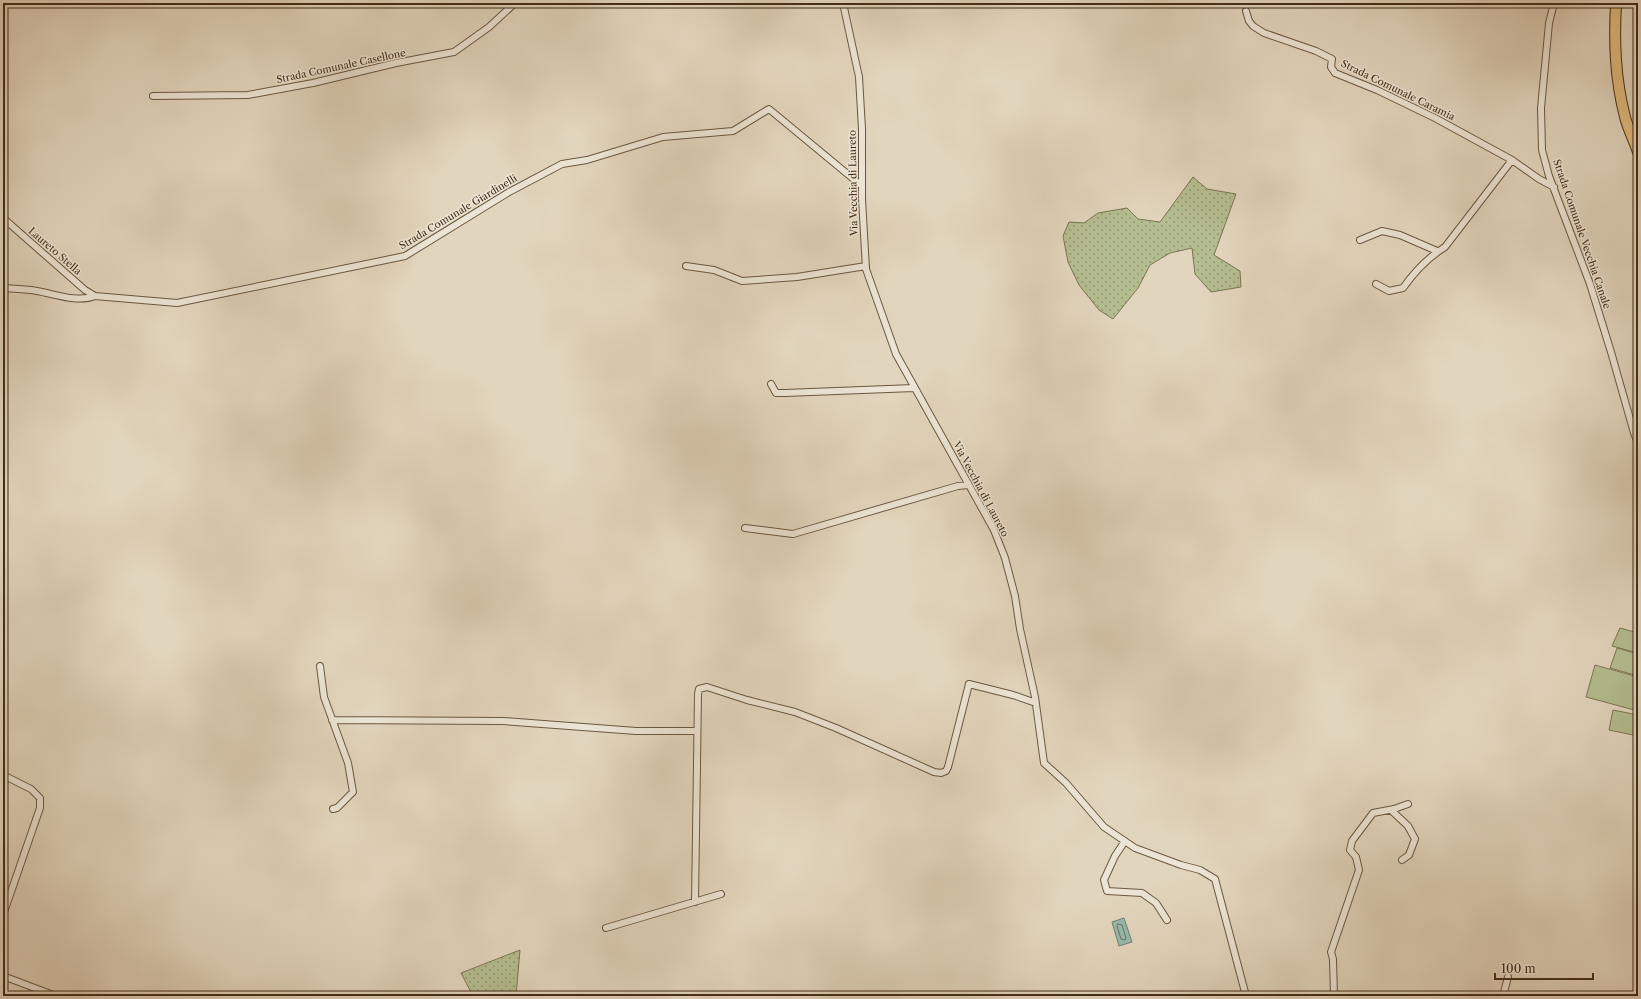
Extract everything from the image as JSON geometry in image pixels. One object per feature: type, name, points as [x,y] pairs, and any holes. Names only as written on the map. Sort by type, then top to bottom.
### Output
[{"type":"main road","points":[[1616,3],[1614,46],[1616,71],[1625,118],[1638,152]]},
{"type":"street","name":"Strada Comunale Casellone","points":[[153,96],[248,95],[313,83],[454,52],[489,27],[515,3]]},
{"type":"street","name":"Via Vecchia di Laureto","points":[[843,3],[859,77],[866,266],[896,354],[994,530],[1005,558],[1015,596],[1020,629],[1036,703],[1044,763],[1066,783],[1104,826],[1135,848],[1181,865],[1200,870],[1215,879],[1246,996]]},
{"type":"street","name":"Strada Comunale Vecchia Canale","points":[[1554,3],[1549,23],[1543,83],[1541,130],[1542,150],[1590,284],[1638,443]]},
{"type":"street","name":"Strada Comunale Caramia","points":[[1246,11],[1249,21],[1253,26],[1264,33],[1316,51],[1332,59],[1331,67],[1335,73],[1390,96],[1512,160],[1539,179],[1554,187]]},
{"type":"street","name":"Strada Comunale Giardinelli","points":[[3,288],[36,291],[70,298],[90,298],[95,296],[177,303],[405,256],[509,192],[562,164],[588,160],[663,136],[733,131],[769,109],[862,186]]},
{"type":"street","points":[[1376,284],[1389,291],[1403,288],[1416,269],[1445,247],[1512,160]]},
{"type":"street","name":"Laureto Stella","points":[[3,218],[85,290],[95,296]]},
{"type":"street","points":[[1360,240],[1382,231],[1400,235],[1437,252]]},
{"type":"street","points":[[686,266],[714,270],[742,281],[798,277],[866,266]]},
{"type":"street","points":[[771,384],[776,393],[914,388]]},
{"type":"street","points":[[745,528],[792,534],[958,486],[968,485]]},
{"type":"street","points":[[320,666],[324,697],[348,763],[353,792],[337,808],[333,809]]},
{"type":"street","points":[[695,902],[698,694],[700,689],[707,687],[747,700],[796,712],[836,728],[934,772],[941,773],[946,771],[948,767],[969,684],[1013,695],[1036,703]]},
{"type":"street","points":[[332,720],[503,721],[636,731],[698,731]]},
{"type":"street","points":[[3,775],[31,789],[40,798],[40,808],[3,915]]},
{"type":"street","points":[[1334,996],[1333,959],[1331,952],[1359,870],[1356,857],[1350,850],[1352,841],[1373,813],[1391,810],[1408,804]]},
{"type":"street","points":[[1391,810],[1408,826],[1415,839],[1409,855],[1402,860]]},
{"type":"street","points":[[1125,841],[1115,856],[1104,880],[1107,891],[1142,893],[1156,903],[1167,920]]},
{"type":"street","points":[[606,928],[721,894]]},
{"type":"street","points":[[3,976],[56,996]]},
{"type":"street","points":[[1503,996],[1508,977]]},
{"type":"green space","points":[[1193,177],[1207,189],[1236,194],[1214,255],[1240,271],[1241,287],[1211,292],[1195,274],[1192,248],[1170,253],[1150,265],[1138,288],[1113,319],[1099,310],[1079,285],[1068,262],[1063,236],[1069,222],[1084,223],[1098,213],[1127,208],[1138,219],[1160,222]]},
{"type":"green space","points":[[1620,628],[1638,633],[1638,653],[1612,646]]},
{"type":"green space","points":[[1617,648],[1638,654],[1638,676],[1610,668]]},
{"type":"green space","points":[[1595,665],[1638,677],[1638,711],[1586,697]]},
{"type":"green space","points":[[1613,710],[1638,715],[1638,736],[1609,730]]},
{"type":"green space","points":[[520,950],[516,996],[473,996],[461,973]]},
{"type":"water","points":[[1124,918],[1132,942],[1119,946],[1112,922]]}]
